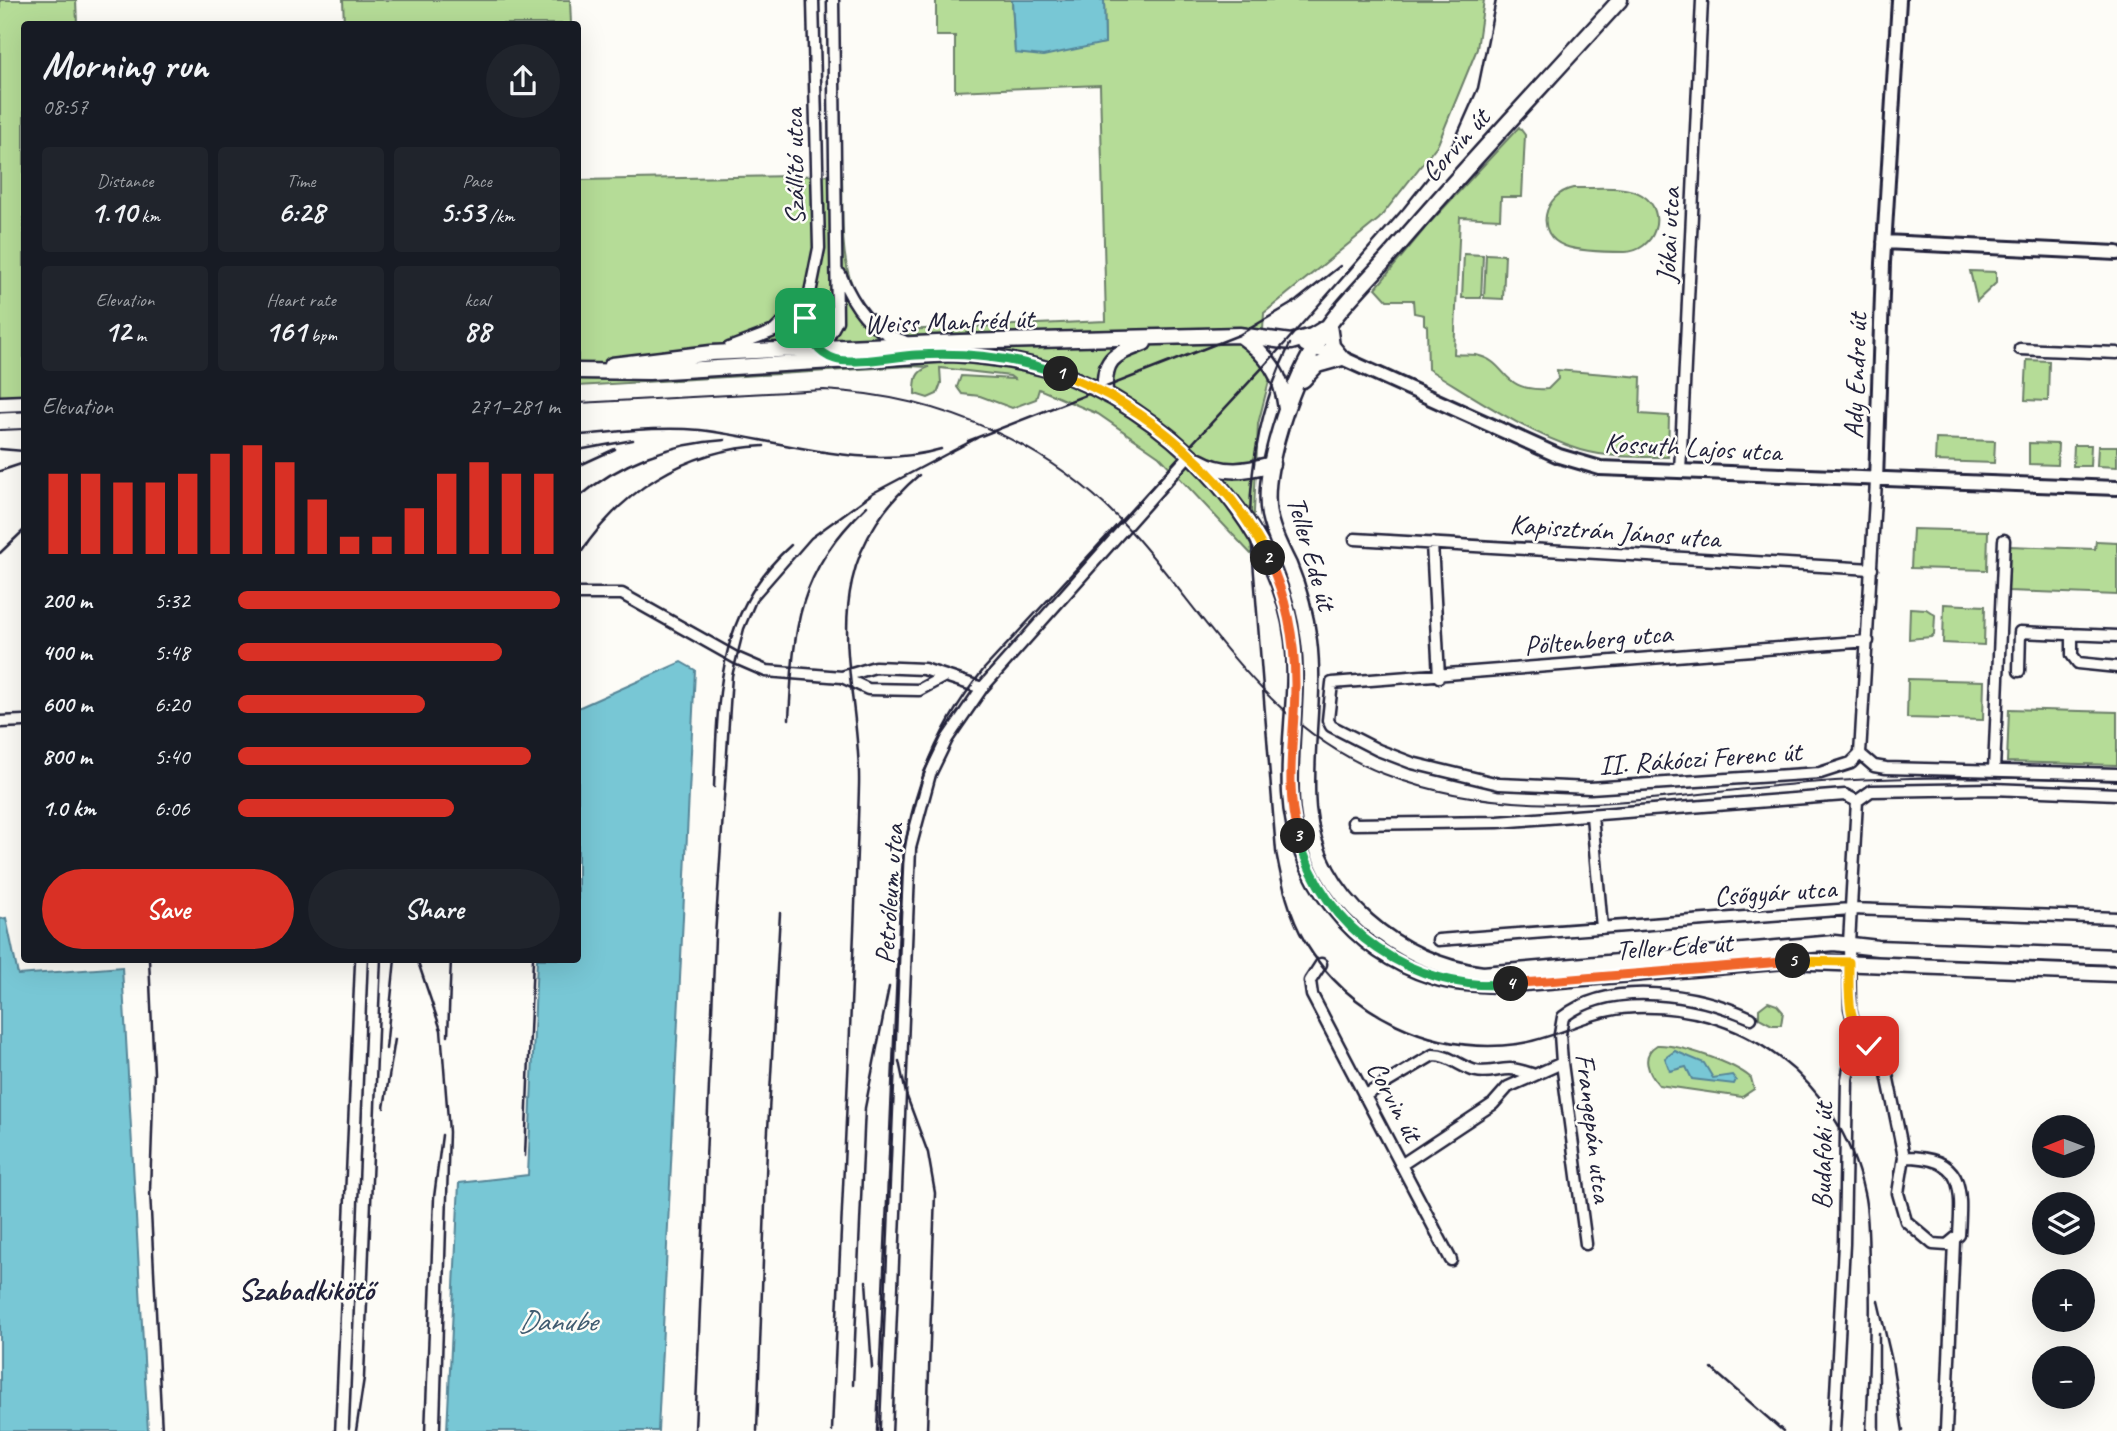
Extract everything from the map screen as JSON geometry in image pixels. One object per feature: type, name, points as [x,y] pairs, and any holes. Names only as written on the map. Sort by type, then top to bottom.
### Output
[{"type":"main road","name":"Corvin út","points":[[1294,392],[1314,347],[1329,325],[1433,205],[1620,0]]},
{"type":"main road","points":[[1189,454],[1223,470],[1252,470],[1272,464],[1294,392],[1317,365],[1342,358],[1332,346],[1329,325],[1312,336],[1291,342]]},
{"type":"main road","points":[[1239,335],[1269,359],[1282,382],[1286,414]]},
{"type":"main road","name":"Weiss Manfréd út","points":[[581,370],[648,358],[711,353],[820,351],[915,344],[1239,335],[1291,342]]},
{"type":"main road","name":"Weiss Manfréd út","points":[[1105,394],[1105,370],[1108,363],[1125,351],[1155,339]]},
{"type":"main road","name":"Weiss Manfréd út","points":[[581,371],[649,372],[951,354],[991,356],[1050,370],[1105,394],[1159,429],[1189,454]]},
{"type":"main road","points":[[0,404],[21,403]]},
{"type":"main road","name":"Teller Ede út","points":[[1189,454],[1250,524],[1272,566],[1285,602],[1293,640],[1295,686],[1289,772],[1293,820],[1312,874],[1325,897],[1348,927],[1408,967],[1435,977],[1468,984],[1502,985],[1786,961],[2117,974]]},
{"type":"main road","name":"Teller Ede út","points":[[1272,464],[1269,514],[1303,608],[1312,666],[1308,811],[1316,842],[1343,895],[1383,936],[1415,956],[1462,971],[1500,973],[1811,943],[2117,957]]},
{"type":"street","name":"Szállító utca","points":[[813,0],[819,248],[809,297],[807,328],[820,351],[837,321],[833,0]]},
{"type":"street","name":"Jókai utca","points":[[1680,472],[1702,0]]},
{"type":"street","name":"Ady Endre út","points":[[1860,754],[1872,569],[1884,242],[1899,0]]},
{"type":"street","points":[[814,35],[833,35]]},
{"type":"street","points":[[818,170],[836,170]]},
{"type":"street","points":[[1884,242],[2117,253]]},
{"type":"street","name":"Szállító utca","points":[[838,270],[850,298],[872,326],[890,337],[915,344]]},
{"type":"street","points":[[711,353],[774,331],[809,297]]},
{"type":"street","name":"Kossuth Lajos utca","points":[[1291,342],[1314,347],[1342,358],[1578,463],[1621,470],[2117,488]]},
{"type":"street","points":[[2021,349],[2117,353]]},
{"type":"street","points":[[796,364],[820,351],[839,361]]},
{"type":"street","name":"Petróleum utca","points":[[886,1431],[910,848],[930,774],[947,739],[982,688],[1189,454]]},
{"type":"street","name":"Kapisztrán János utca","points":[[1355,539],[1872,569]]},
{"type":"street","points":[[1994,770],[2004,540]]},
{"type":"street","points":[[1432,543],[1439,677]]},
{"type":"street","points":[[581,594],[622,594],[736,658],[766,671],[842,677],[868,689],[919,690],[943,677]]},
{"type":"street","points":[[2019,671],[2020,632],[2117,636]]},
{"type":"street","points":[[2072,634],[2072,655],[2078,663],[2117,667]]},
{"type":"street","name":"Pöltenberg utca","points":[[1332,683],[1439,677],[1868,641]]},
{"type":"street","points":[[842,677],[875,667],[924,669],[982,688]]},
{"type":"street","name":"II. Rákóczi Ferenc út","points":[[1332,683],[1328,720],[1331,726],[1378,750],[1412,763],[1499,784],[1590,788],[1821,773],[1851,763],[1860,754]]},
{"type":"street","points":[[0,722],[21,721]]},
{"type":"street","points":[[1860,754],[1874,766],[1886,768],[2117,775]]},
{"type":"street","name":"II. Rákóczi Ferenc út","points":[[1353,822],[1498,822],[1845,795],[1857,801],[1871,791],[1992,789],[2117,794]]},
{"type":"street","name":"Budafoki út","points":[[1834,1431],[1847,1079],[1856,1033],[1850,1008],[1849,943],[1857,801]]},
{"type":"street","points":[[1592,816],[1602,928]]},
{"type":"street","name":"Csőgyár utca","points":[[1438,940],[1851,909],[2117,918]]},
{"type":"street","name":"Corvin út","points":[[1321,964],[1310,981],[1311,995],[1451,1260]]},
{"type":"street","name":"Frangepán utca","points":[[1586,1244],[1562,1063],[1560,1034],[1563,1017],[1588,1002],[1659,994],[1704,1000],[1751,1018]]},
{"type":"street","points":[[1856,1033],[1876,1055],[1887,1074],[1904,1157],[1898,1193],[1906,1221],[1933,1244],[1943,1246],[1954,1241],[1959,1235],[1957,1178],[1944,1164],[1904,1157]]},
{"type":"street","points":[[1364,1096],[1433,1055],[1450,1058],[1462,1067],[1478,1072],[1491,1073],[1510,1069],[1532,1074]]},
{"type":"street","points":[[1401,1165],[1493,1104],[1508,1087],[1532,1074],[1562,1063]]},
{"type":"street","points":[[1945,1431],[1954,1241]]},
{"type":"green space","points":[[0,0],[76,0],[77,21],[21,21],[21,403],[0,404]]},
{"type":"green space","points":[[343,0],[570,0],[571,21],[344,21]]},
{"type":"green space","points":[[936,0],[1012,0],[1015,53],[1105,43],[1104,0],[1484,0],[1477,49],[1438,144],[1379,219],[1264,313],[1261,364],[1270,377],[1258,424],[1252,555],[1159,456],[1098,414],[1039,389],[1036,399],[1012,408],[980,396],[962,394],[957,387],[961,376],[1014,379],[1010,376],[940,368],[941,383],[937,394],[928,398],[915,394],[915,389],[918,374],[929,367],[910,366],[581,386],[581,180],[842,175],[842,220],[847,266],[853,287],[863,306],[879,320],[901,330],[1106,321],[1100,85],[955,91],[955,36],[936,36]]},
{"type":"green space","points":[[1519,127],[1525,135],[1522,197],[1501,197],[1500,219],[1460,217],[1454,354],[1476,355],[1487,359],[1512,381],[1532,389],[1548,389],[1558,379],[1557,370],[1641,377],[1640,414],[1669,416],[1668,457],[1592,453],[1561,443],[1502,414],[1428,369],[1427,326],[1424,324],[1424,315],[1414,313],[1413,300],[1387,300],[1376,288],[1426,227]]},
{"type":"green space","points":[[1573,188],[1618,188],[1642,195],[1655,211],[1655,230],[1644,245],[1624,252],[1565,246],[1549,233],[1546,215],[1555,198]]},
{"type":"green space","points":[[1464,254],[1483,255],[1481,298],[1462,298]]},
{"type":"green space","points":[[1486,254],[1505,255],[1503,299],[1484,298]]},
{"type":"green space","points":[[1970,271],[1996,272],[1996,283],[1977,301]]},
{"type":"green space","points":[[2027,360],[2049,361],[2048,401],[2025,400]]},
{"type":"green space","points":[[1936,439],[1995,441],[1994,463],[1935,461]]},
{"type":"green space","points":[[2029,443],[2058,444],[2057,465],[2029,464]]},
{"type":"green space","points":[[2074,445],[2091,445],[2090,466],[2073,466]]},
{"type":"green space","points":[[2098,446],[2117,446],[2117,467],[2097,466]]},
{"type":"green space","points":[[1913,529],[1988,531],[1987,570],[1911,568]]},
{"type":"green space","points":[[2096,541],[2117,542],[2117,595],[2008,591],[2010,546],[2095,549]]},
{"type":"green space","points":[[1944,604],[1985,606],[1984,645],[1943,643]]},
{"type":"green space","points":[[1910,608],[1926,609],[1935,615],[1934,634],[1931,637],[1909,639]]},
{"type":"green space","points":[[1908,679],[1984,681],[1983,720],[1907,718]]},
{"type":"green space","points":[[2009,709],[2117,712],[2117,765],[2007,762]]},
{"type":"green space","points":[[1768,1002],[1777,1005],[1783,1012],[1781,1025],[1772,1025],[1759,1018],[1759,1009]]},
{"type":"green space","points":[[1657,1045],[1692,1051],[1732,1066],[1751,1078],[1754,1089],[1742,1097],[1659,1085],[1652,1075],[1647,1059]]},
{"type":"water","points":[[1012,0],[1104,0],[1105,43],[1043,56],[1015,53]]},
{"type":"water","name":"Danube","points":[[681,662],[695,670],[658,1431],[447,1431],[459,1183],[528,1175],[537,963],[581,963],[581,707]]},
{"type":"water","points":[[6,918],[18,975],[122,967],[148,1431],[0,1431],[0,919]]},
{"type":"water","points":[[1675,1051],[1704,1063],[1713,1078],[1732,1075],[1736,1080],[1734,1084],[1692,1079],[1686,1067],[1670,1071],[1665,1058]]},
{"type":"tram line","points":[[581,403],[824,390],[869,394],[912,403],[954,415],[995,432],[1034,452],[1070,476],[1105,505],[1164,570],[1246,672],[1275,703],[1308,731],[1344,755],[1384,774],[1439,791],[1495,800],[1551,804],[1664,798],[1870,779],[1976,777],[2117,781]]},
{"type":"tram line","points":[[0,430],[21,429]]},
{"type":"railway","points":[[877,1431],[901,881],[909,823],[937,742],[966,693],[984,669],[1287,341],[1438,165],[1454,142],[1478,88],[1496,0]]},
{"type":"railway","points":[[968,441],[1239,335],[1296,301],[1340,266]]},
{"type":"railway","points":[[1290,344],[1272,387],[1260,431],[1252,477],[1250,524],[1276,852],[1287,899],[1299,932],[1323,968],[1345,990],[1396,1024],[1425,1036],[1486,1046],[1517,1044],[1610,1016],[1667,1014],[1707,1021],[1745,1036],[1778,1057],[1808,1084],[1833,1116],[1852,1152],[1864,1193],[1868,1227],[1870,1304],[1866,1431]]},
{"type":"railway","points":[[581,435],[654,429],[700,430],[821,452],[882,457],[941,449]]},
{"type":"railway","points":[[695,1431],[715,937],[732,676],[744,629],[756,601],[811,538],[873,493],[977,438]]},
{"type":"railway","points":[[581,449],[633,440]]},
{"type":"railway","points":[[581,496],[628,465],[647,457],[685,445],[725,440]]},
{"type":"railway","points":[[581,553],[613,513],[657,478],[708,455],[764,446]]},
{"type":"railway","points":[[0,449],[21,451]]},
{"type":"railway","points":[[581,465],[615,449]]},
{"type":"railway","points":[[0,471],[21,464]]},
{"type":"railway","points":[[832,1431],[859,786],[857,735],[848,657],[848,606],[856,565],[869,536],[886,509],[919,475]]},
{"type":"railway","points":[[789,719],[797,629],[812,579],[843,531],[867,506]]},
{"type":"railway","points":[[0,553],[21,533]]},
{"type":"railway","points":[[714,787],[721,687],[735,626],[748,598],[767,571],[791,545]]},
{"type":"railway","points":[[757,1431],[767,1148],[780,913]]},
{"type":"railway","points":[[149,963],[154,1073],[150,1191],[162,1431]]},
{"type":"railway","points":[[335,1431],[355,963]]},
{"type":"railway","points":[[349,1428],[368,963]]},
{"type":"railway","points":[[356,1431],[364,1378],[381,963]]},
{"type":"railway","points":[[386,1049],[395,963]]},
{"type":"railway","points":[[418,963],[441,1030],[449,1132],[440,1431]]},
{"type":"railway","points":[[448,1036],[451,963]]},
{"type":"railway","points":[[525,1156],[533,963]]},
{"type":"railway","points":[[853,1385],[865,1108],[889,987]]},
{"type":"railway","points":[[384,1108],[395,1039]]},
{"type":"railway","points":[[899,1061],[906,1094],[928,1153],[935,1193],[927,1431]]},
{"type":"railway","points":[[425,1431],[434,1197],[442,1135]]},
{"type":"railway","points":[[866,1281],[872,1368]]},
{"type":"railway","points":[[1878,1301],[1892,1361],[1903,1431]]},
{"type":"railway","points":[[1879,1333],[1879,1431]]},
{"type":"railway","points":[[1712,1369],[1783,1431]]},
{"type":"district","name":"Szabadkikötő","points":[[306,1290]]},
{"type":"route","points":[[805,318],[810,337],[820,351],[839,361],[917,355],[991,356],[1066,376],[1128,407],[1159,429],[1185,451],[1228,498],[1250,524],[1272,566],[1285,602],[1293,640],[1295,686],[1289,772],[1293,820],[1302,850],[1325,897],[1348,927],[1383,952],[1408,967],[1435,977],[1468,984],[1502,985],[1786,961],[1849,962],[1852,1020],[1856,1033],[1869,1046]]}]
